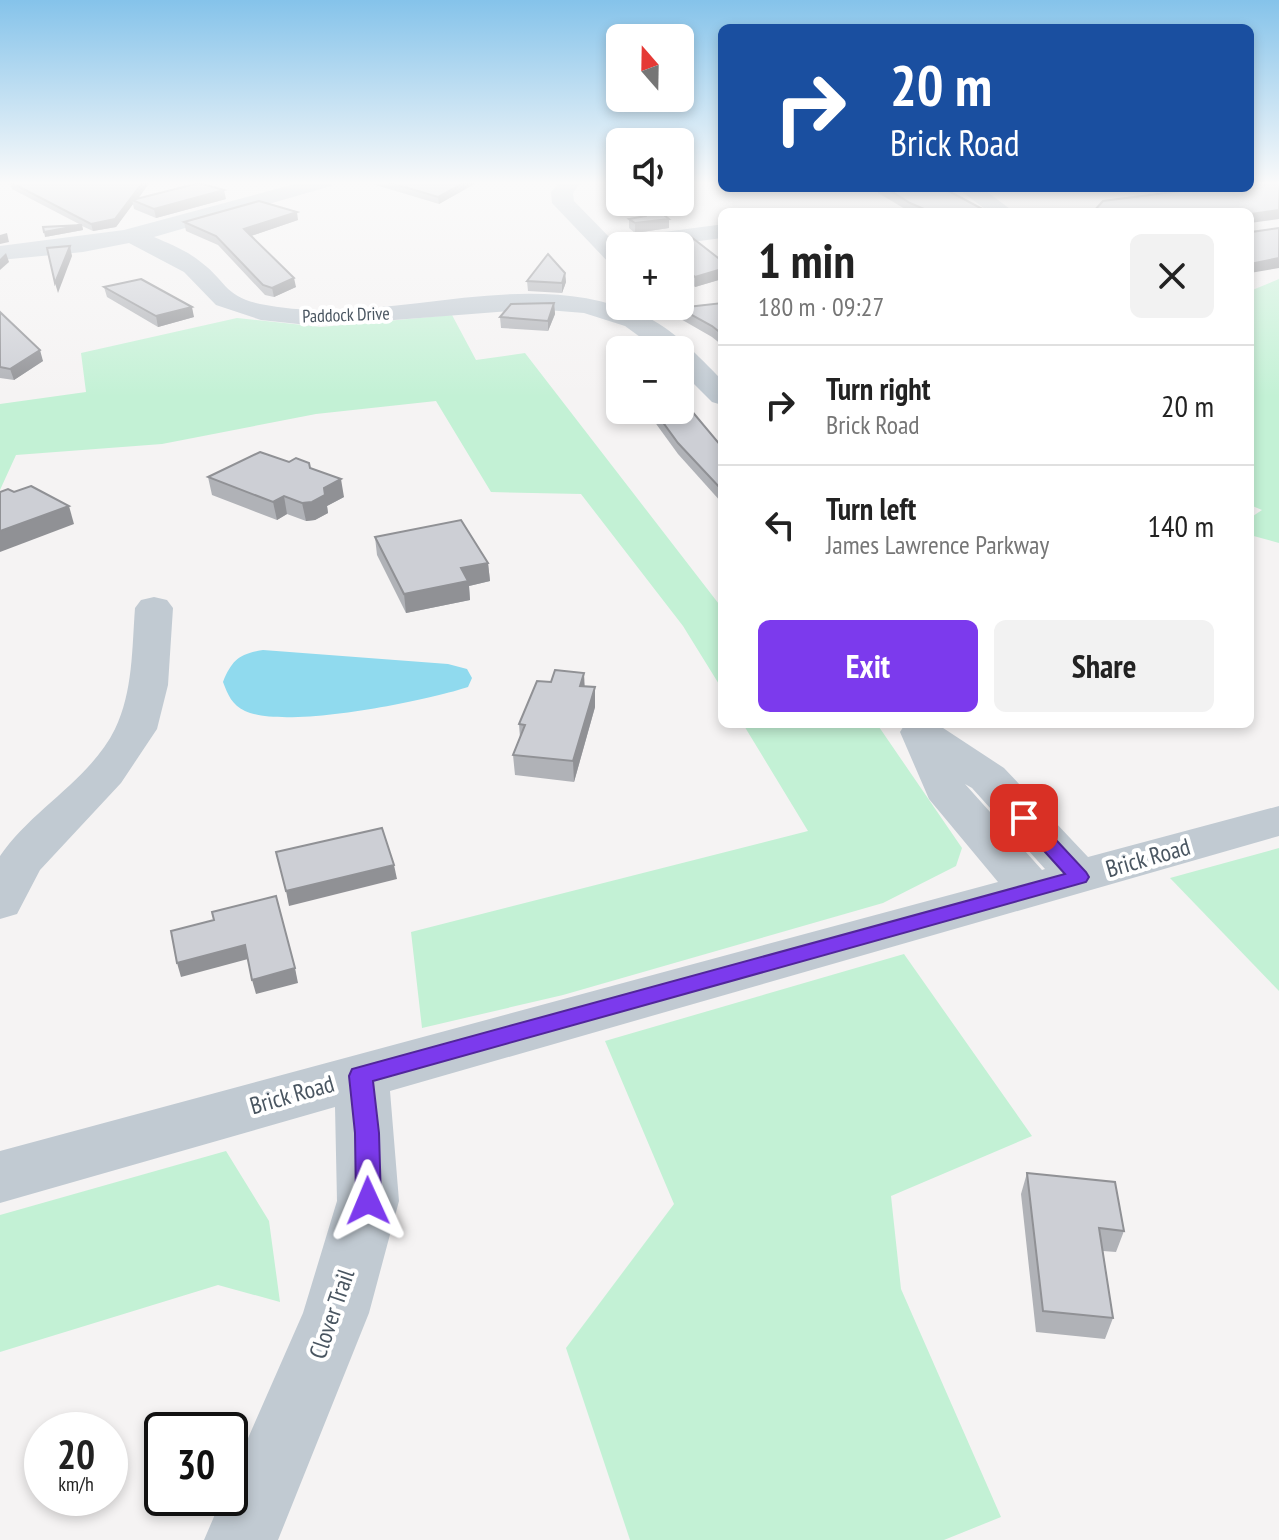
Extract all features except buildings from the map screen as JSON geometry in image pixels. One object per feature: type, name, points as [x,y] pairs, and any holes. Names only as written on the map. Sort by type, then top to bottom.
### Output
[{"type":"street","name":"Paddock Drive","points":[[168,254],[188,264],[222,298],[248,308],[285,316],[348,318],[501,302],[606,276]]},
{"type":"street","points":[[594,254],[606,273]]},
{"type":"street","points":[[635,320],[658,336]]},
{"type":"street","points":[[694,360],[718,391]]},
{"type":"street","points":[[0,902],[31,849],[115,764],[136,729],[147,690],[154,608]]},
{"type":"street","points":[[918,729],[945,789],[1055,884]]},
{"type":"street","name":"Brick Road","points":[[0,1177],[1279,821]]},
{"type":"street","name":"Clover Trail","points":[[241,1540],[336,1313],[368,1201],[367,1133],[360,1076]]},
{"type":"green space","points":[[1279,279],[1279,543],[1254,536],[1254,515],[1262,510],[1254,507],[1254,289]]},
{"type":"green space","points":[[452,315],[476,360],[525,353],[718,603],[718,683],[683,626],[581,494],[491,492],[436,401],[316,414],[162,444],[16,455],[0,490],[0,404],[86,392],[81,353],[237,318],[321,327]]},
{"type":"green space","points":[[745,728],[880,728],[962,848],[956,866],[883,903],[563,995],[422,1028],[411,932],[808,831]]},
{"type":"green space","points":[[1279,848],[1279,991],[1170,878]]},
{"type":"green space","points":[[904,954],[1032,1136],[891,1196],[901,1289],[1001,1517],[944,1540],[630,1540],[566,1348],[674,1204],[605,1041]]},
{"type":"green space","points":[[226,1151],[269,1221],[280,1302],[218,1285],[0,1352],[0,1215]]},
{"type":"water","points":[[263,650],[448,664],[467,669],[472,678],[468,687],[389,706],[322,715],[264,716],[237,706],[223,682],[237,659]]},
{"type":"route","points":[[368,1201],[367,1133],[360,1076],[1079,877],[1024,818]]}]
